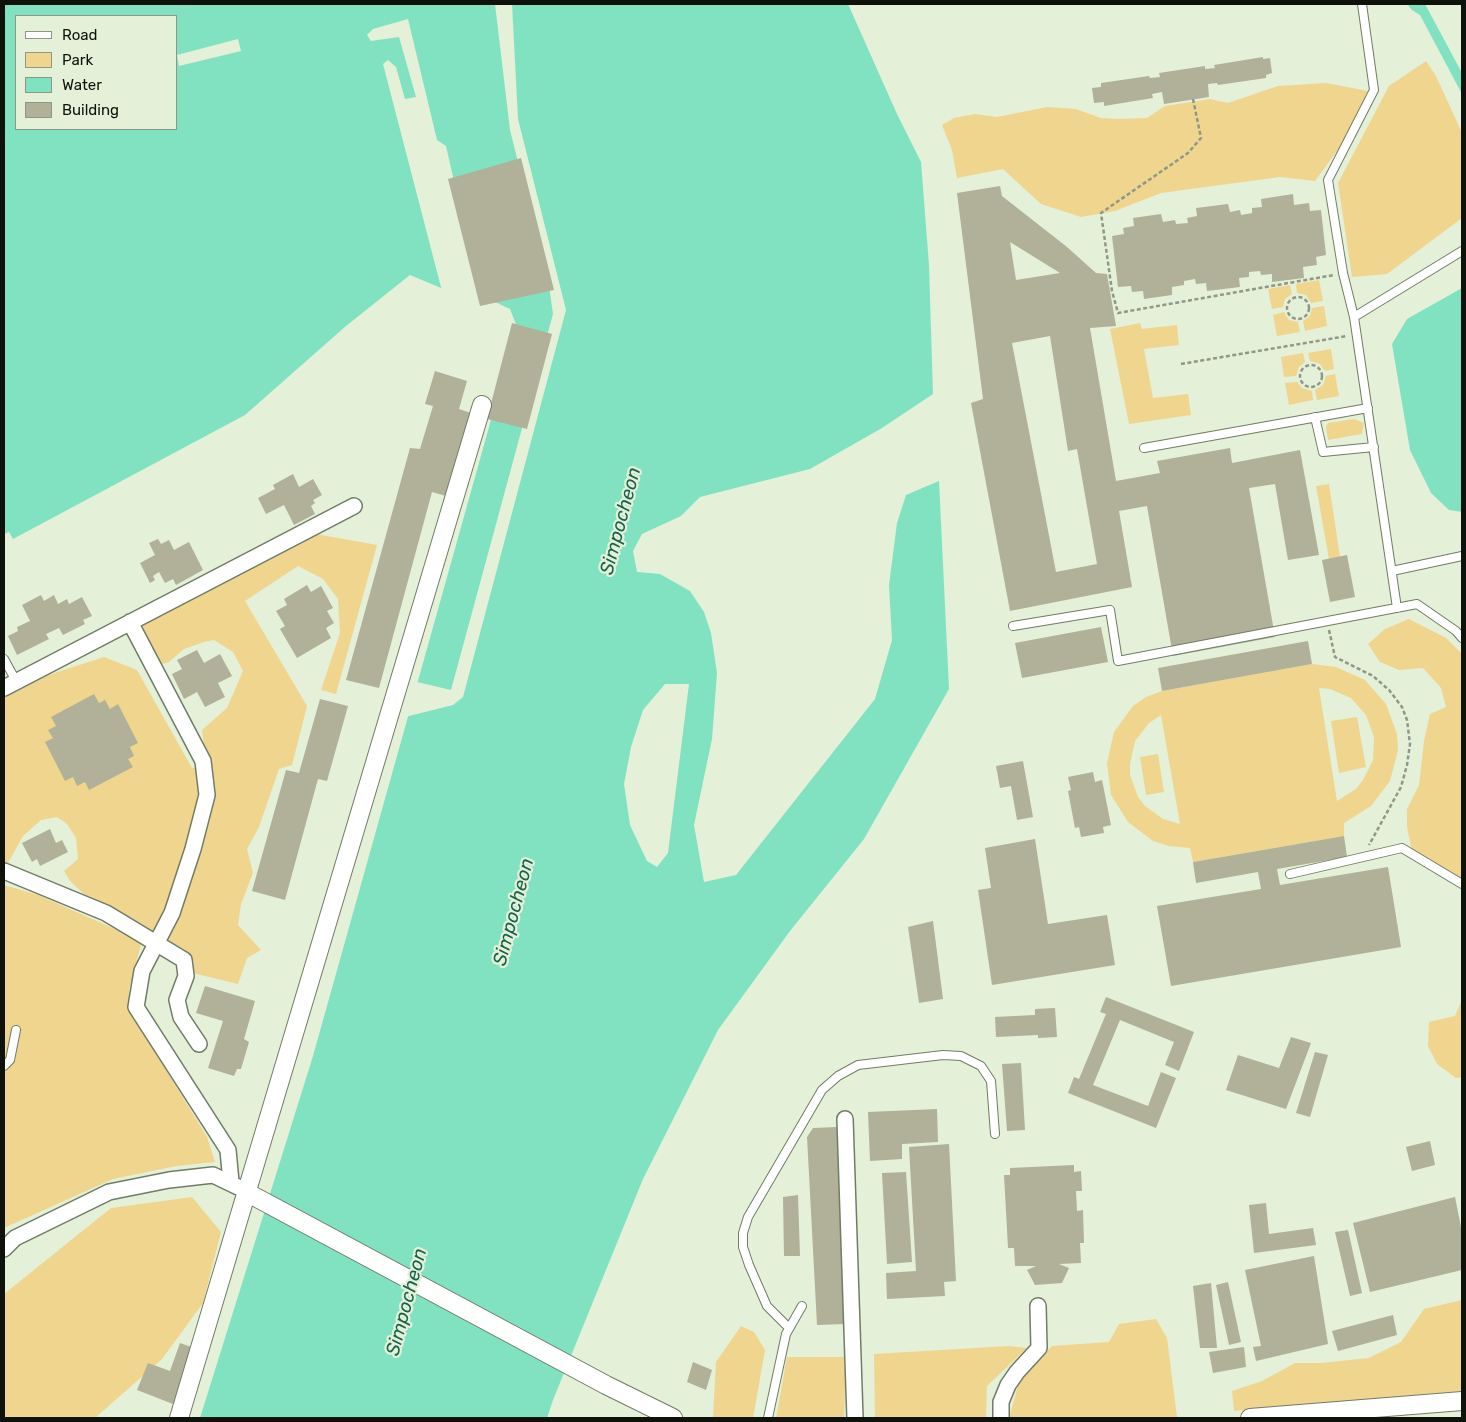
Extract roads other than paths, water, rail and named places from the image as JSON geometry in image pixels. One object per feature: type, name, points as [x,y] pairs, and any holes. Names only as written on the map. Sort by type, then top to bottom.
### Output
[{"type":"street","points":[[178,1418],[482,405]]},
{"type":"street","points":[[10,685],[354,506]]},
{"type":"street","points":[[130,622],[203,761],[207,795],[193,849],[175,904],[142,971],[136,1007],[228,1150],[231,1182]]},
{"type":"street","points":[[4,871],[106,913],[184,960],[186,976],[177,1000],[181,1017],[199,1044]]},
{"type":"street","points":[[845,1119],[855,1418]]},
{"type":"street","points":[[4,1249],[16,1238],[109,1192],[169,1180],[213,1175],[231,1182],[246,1192],[606,1385],[673,1418]]},
{"type":"street","points":[[1001,1418],[1001,1402],[1008,1385],[1039,1348],[1038,1306]]},
{"type":"street","points":[[1250,1418],[1462,1401]]},
{"type":"lane","points":[[1362,4],[1374,90],[1328,180],[1343,273],[1354,317],[1397,608]]},
{"type":"lane","points":[[1354,317],[1462,252]]},
{"type":"lane","points":[[1144,448],[1368,408]]},
{"type":"lane","points":[[1315,417],[1322,452],[1374,447]]},
{"type":"lane","points":[[1392,571],[1462,556]]},
{"type":"lane","points":[[1013,626],[1110,610],[1118,661],[1417,604],[1456,631],[1462,638]]},
{"type":"lane","points":[[4,659],[10,685]]},
{"type":"lane","points":[[1290,874],[1402,848],[1462,884]]},
{"type":"lane","points":[[4,1066],[10,1060],[16,1030]]},
{"type":"lane","points":[[790,1328],[767,1306],[748,1265],[743,1247],[743,1233],[748,1217],[822,1090],[838,1076],[858,1065],[942,1055],[961,1056],[981,1066],[991,1082],[995,1134]]},
{"type":"lane","points":[[768,1418],[790,1328],[802,1306]]},
{"type":"water","name":"Simpocheon","points":[[4,4],[848,4],[897,114],[921,162],[929,265],[933,394],[882,428],[810,469],[700,497],[681,516],[642,534],[633,551],[637,572],[660,574],[690,591],[704,612],[711,633],[717,673],[712,739],[694,825],[704,882],[736,875],[875,699],[892,640],[889,585],[897,523],[906,495],[939,481],[949,689],[864,839],[790,931],[718,1030],[643,1179],[547,1418],[200,1418],[313,1056],[517,327],[510,309],[453,293],[410,275],[346,326],[245,415],[13,539],[9,532],[4,534]],"holes":[[[665,684],[689,684],[668,853],[657,867],[647,861],[630,825],[624,784],[631,747],[643,710]]]},
{"type":"water","points":[[1407,4],[1425,4],[1462,73],[1462,94],[1420,15]]},
{"type":"water","points":[[1462,288],[1462,512],[1449,510],[1431,493],[1410,450],[1392,344],[1407,319]]}]
